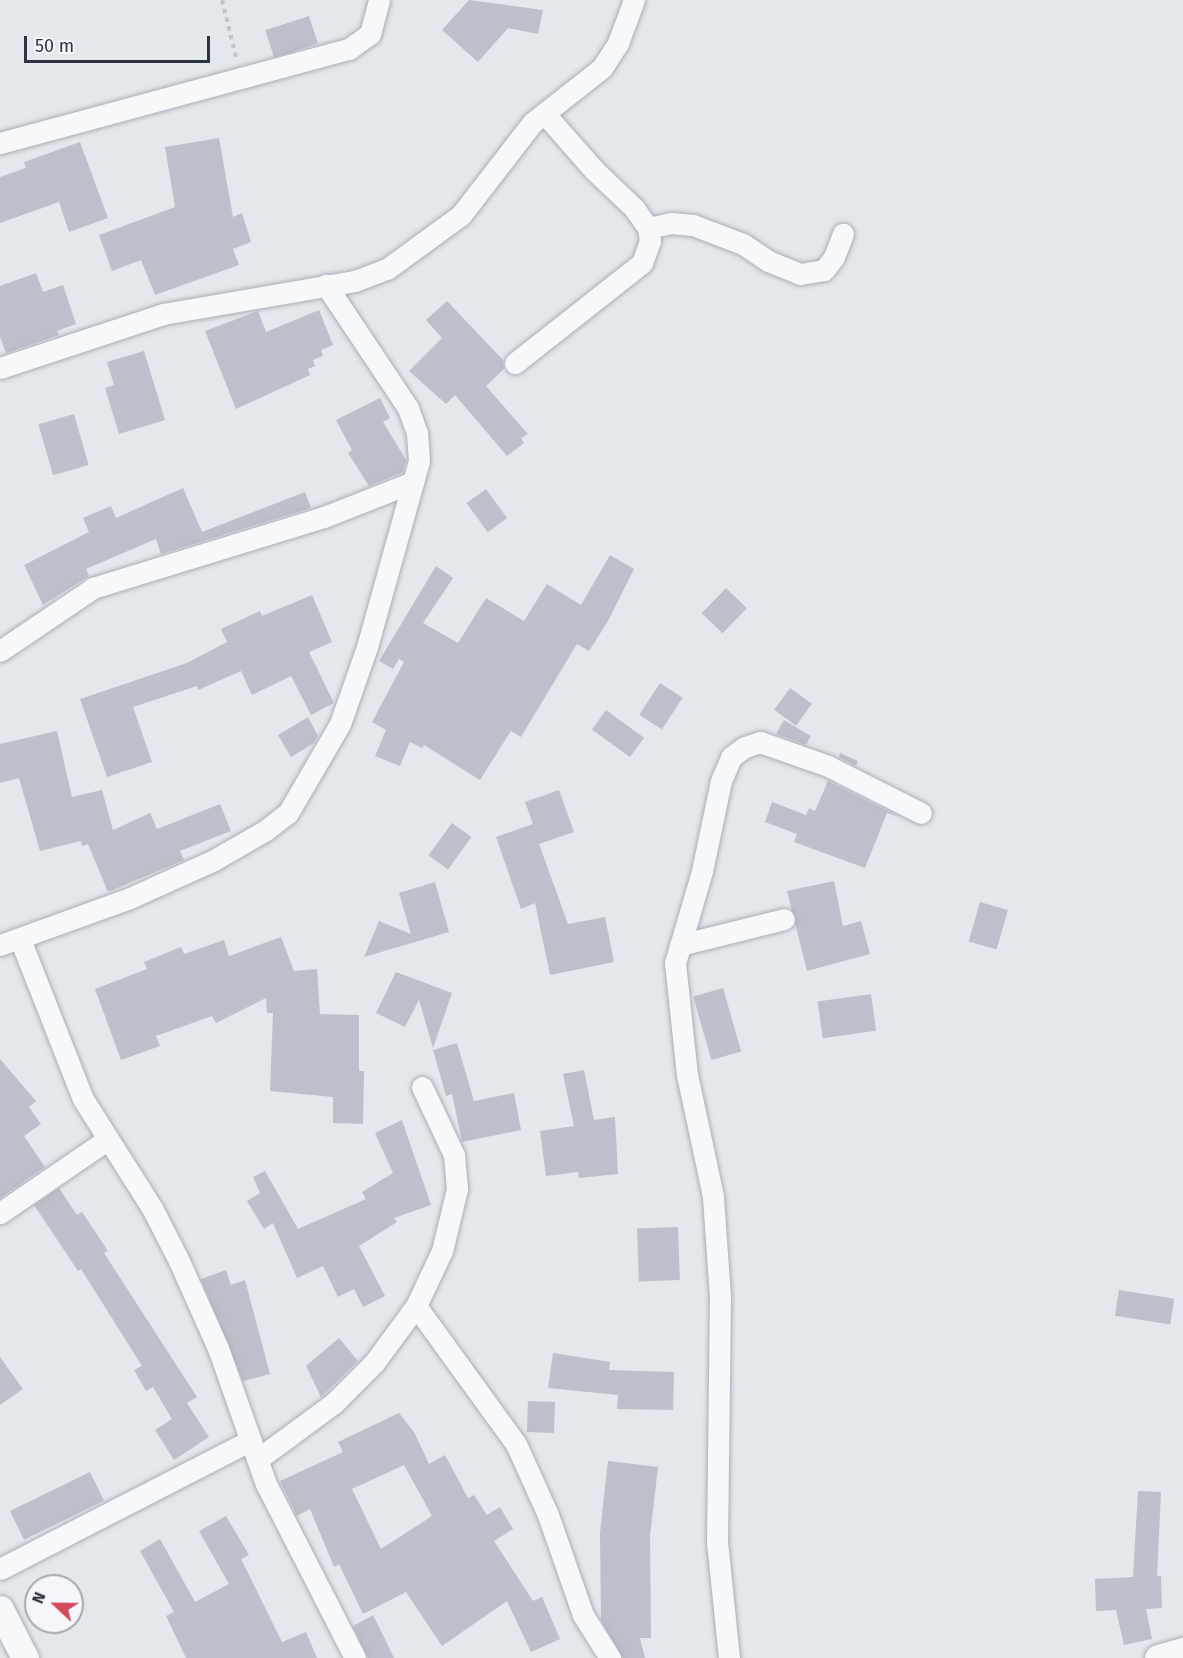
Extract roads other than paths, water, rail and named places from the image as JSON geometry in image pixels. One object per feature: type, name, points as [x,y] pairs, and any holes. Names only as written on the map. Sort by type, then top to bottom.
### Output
[{"type":"street","points":[[0,143],[349,49],[370,34],[379,0]]},
{"type":"street","points":[[0,368],[163,314],[355,281],[387,270],[419,249],[461,215],[532,123],[602,68],[618,43],[634,0]]},
{"type":"street","points":[[515,363],[642,263],[650,241],[648,228],[634,208],[594,170],[545,114]]},
{"type":"street","points":[[648,228],[671,223],[693,225],[743,244],[800,274],[824,270],[834,257],[843,234]]},
{"type":"street","points":[[0,945],[130,898],[214,860],[288,813],[340,724],[368,647],[419,461],[417,433],[408,408],[326,285]]},
{"type":"street","points":[[0,651],[93,588],[324,517],[413,482]]},
{"type":"street","points":[[729,1658],[717,1542],[720,1297],[713,1196],[687,1075],[677,1000],[675,963],[702,871],[721,781],[731,757],[745,747],[760,742],[828,766],[921,813]]},
{"type":"street","points":[[680,945],[784,919]]},
{"type":"street","points":[[20,939],[83,1100],[179,1261],[218,1348],[254,1450],[288,1532],[355,1658]]},
{"type":"street","points":[[0,1569],[254,1450],[342,1395],[374,1363],[416,1305],[441,1251],[457,1189],[454,1155],[422,1087]]},
{"type":"street","points":[[0,1213],[108,1139]]},
{"type":"street","points":[[416,1305],[516,1444],[548,1515],[583,1615],[610,1658]]},
{"type":"street","points":[[0,1609],[25,1658]]},
{"type":"street","points":[[1158,1658],[1183,1651]]}]
